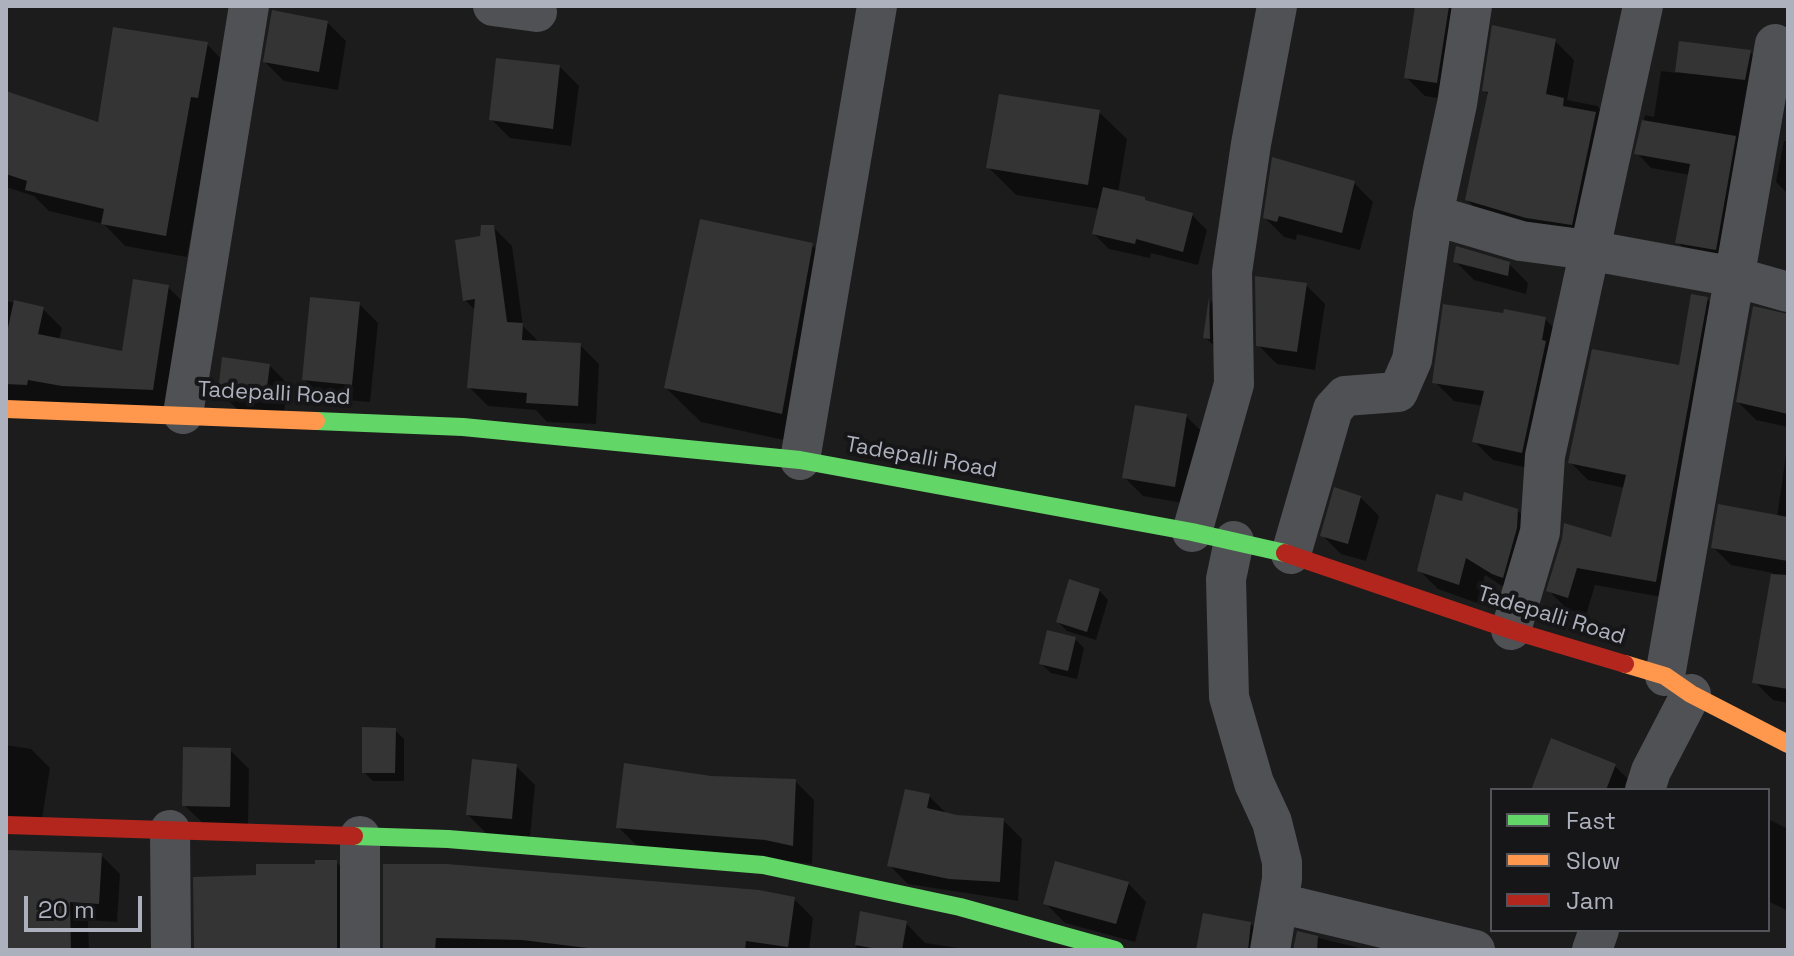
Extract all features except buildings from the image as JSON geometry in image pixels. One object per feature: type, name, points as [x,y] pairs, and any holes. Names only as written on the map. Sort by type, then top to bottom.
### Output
[{"type":"street","points":[[183,414],[249,6]]},
{"type":"street","points":[[493,6],[537,12]]},
{"type":"street","points":[[800,460],[877,6]]},
{"type":"street","points":[[1192,532],[1234,384],[1232,272],[1251,144],[1277,6]]},
{"type":"street","points":[[1291,554],[1333,409],[1345,396],[1398,392],[1412,360],[1433,215],[1457,104],[1472,6]]},
{"type":"street","points":[[1511,630],[1540,532],[1545,456],[1643,6]]},
{"type":"street","points":[[1646,788],[1678,685],[1735,277],[1775,44]]},
{"type":"street","points":[[1433,215],[1521,241],[1735,277],[1788,292]]},
{"type":"street","name":"Tadepalli Road","points":[[6,409],[463,427],[800,460],[1192,532],[1291,554],[1678,685],[1788,744]]},
{"type":"street","points":[[1234,541],[1226,579],[1229,697],[1254,783],[1272,822],[1282,862],[1279,903],[1270,950]]},
{"type":"street","points":[[6,825],[448,839],[763,865],[960,907],[1115,950]]},
{"type":"street","points":[[170,830],[171,950]]},
{"type":"street","points":[[360,836],[360,950]]},
{"type":"street","points":[[1279,903],[1475,950]]},
{"type":"traffic: fast","points":[[316,421],[463,427],[800,460],[1192,532],[1285,553]]},
{"type":"traffic: fast","points":[[354,836],[448,839],[763,865],[960,907],[1115,950]]},
{"type":"traffic: slow","points":[[6,409],[316,421]]},
{"type":"traffic: slow","points":[[1625,664],[1665,676],[1691,694],[1788,744]]},
{"type":"traffic: jam","points":[[1285,553],[1511,630],[1625,664]]},
{"type":"traffic: jam","points":[[6,825],[354,836]]}]
